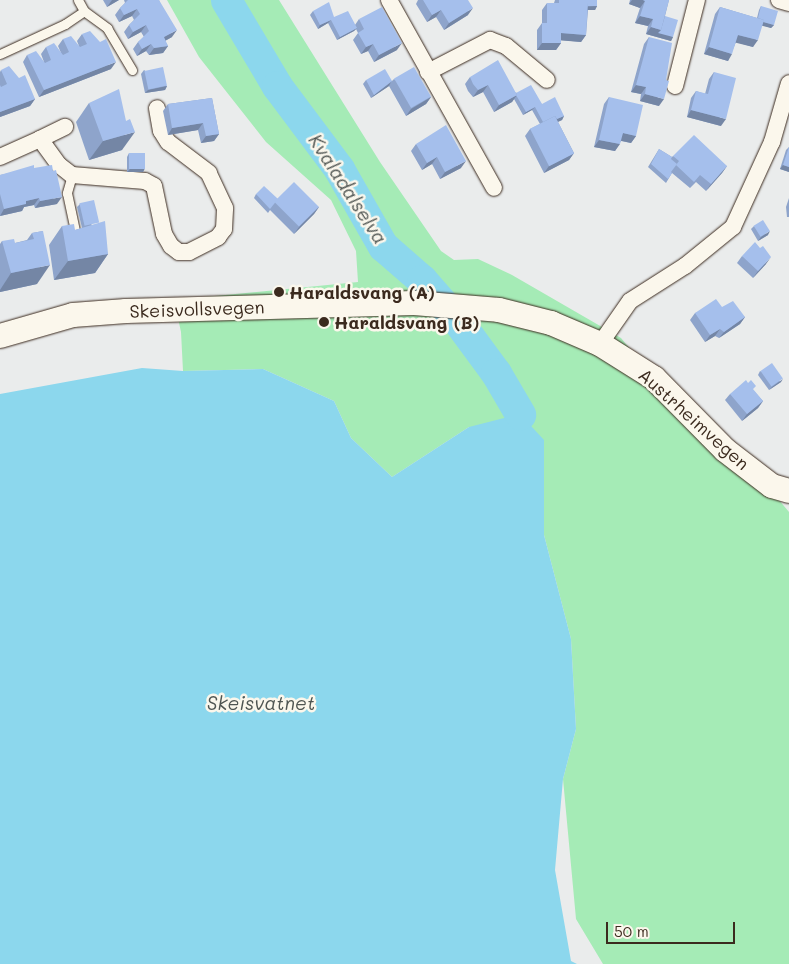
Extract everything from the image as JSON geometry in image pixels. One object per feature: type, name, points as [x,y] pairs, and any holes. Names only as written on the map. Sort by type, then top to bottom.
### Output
[{"type":"main road","name":"Skeisvollsvegen","points":[[0,336],[73,315],[126,311],[414,303],[499,310],[551,323],[600,344]]},
{"type":"main road","name":"Austrheimvegen","points":[[600,344],[654,378],[725,450],[772,486],[789,491]]},
{"type":"street","points":[[390,0],[428,72],[494,188]]},
{"type":"street","points":[[675,86],[697,0]]},
{"type":"street","points":[[779,0],[789,3]]},
{"type":"street","points":[[428,72],[490,40],[506,46],[547,80]]},
{"type":"street","points":[[600,344],[630,301],[685,266],[733,227],[772,142],[789,83]]},
{"type":"street","points":[[40,139],[59,165],[72,175],[128,178],[154,186],[164,234],[171,246],[179,252],[190,252],[218,237],[225,221],[220,191],[209,173],[168,142],[161,131],[156,108]]},
{"type":"street","points":[[0,157],[65,127]]},
{"type":"lane","points":[[78,0],[84,11],[107,28],[132,70]]},
{"type":"lane","points":[[0,54],[65,24],[84,11]]},
{"type":"lane","points":[[72,175],[68,193],[75,232]]},
{"type":"green space","points":[[167,0],[279,0],[380,162],[441,251],[454,260],[478,259],[512,275],[621,338],[654,378],[768,487],[789,512],[789,964],[603,964],[576,919],[563,779],[576,729],[571,639],[544,535],[544,441],[469,427],[392,477],[351,438],[334,401],[263,369],[183,371],[181,332],[174,300],[358,282],[356,251],[331,200],[266,142],[199,57]]},
{"type":"water","name":"Skeisvatnet","points":[[142,368],[183,371],[263,369],[334,401],[351,438],[392,477],[469,427],[520,414],[544,440],[544,535],[571,639],[576,729],[563,779],[555,870],[571,961],[577,964],[0,964],[0,394]]},
{"type":"building","points":[[128,0],[159,0],[177,30],[164,37],[168,46],[154,48],[151,44],[142,49],[138,42],[149,31],[146,25],[133,32],[129,25],[140,14],[137,9],[124,15],[120,8]]},
{"type":"building","points":[[423,0],[468,0],[473,8],[449,23],[441,10],[432,15]]},
{"type":"building","points":[[559,0],[578,0],[578,3],[588,3],[586,35],[561,33],[561,43],[542,43],[542,23],[547,23],[547,3],[559,3]]},
{"type":"building","points":[[578,0],[597,0],[597,6],[588,6],[588,3],[578,3]]},
{"type":"building","points":[[643,0],[669,0],[661,30],[651,27],[653,19],[640,16],[645,1]]},
{"type":"building","points":[[329,2],[334,17],[348,11],[357,28],[340,37],[331,20],[320,25],[313,11]]},
{"type":"building","points":[[761,6],[778,11],[774,25],[763,22],[764,20],[758,18]]},
{"type":"building","points":[[382,7],[402,43],[379,55],[373,44],[366,47],[358,33],[364,29],[359,19]]},
{"type":"building","points":[[720,7],[764,20],[758,40],[738,35],[732,54],[709,47]]},
{"type":"building","points":[[665,16],[678,20],[673,37],[658,33],[661,30]]},
{"type":"building","points":[[90,31],[100,42],[106,39],[116,62],[44,90],[27,55],[36,51],[45,63],[51,60],[46,47],[54,43],[63,55],[69,52],[63,39],[71,36],[80,47],[87,44],[82,34]]},
{"type":"building","points":[[649,37],[672,43],[666,80],[669,81],[664,99],[645,94],[646,87],[636,85]]},
{"type":"building","points":[[498,60],[517,95],[499,105],[488,85],[478,90],[470,77]]},
{"type":"building","points":[[9,66],[19,78],[25,75],[35,99],[0,112],[0,85],[1,87],[7,84],[1,70]]},
{"type":"building","points":[[163,67],[167,86],[148,90],[144,71]]},
{"type":"building","points":[[414,67],[431,96],[411,108],[394,78]]},
{"type":"building","points":[[385,69],[392,81],[374,95],[366,80]]},
{"type":"building","points":[[714,72],[736,78],[726,119],[691,110],[696,91],[708,94]]},
{"type":"building","points":[[531,85],[542,104],[555,97],[564,116],[557,119],[555,116],[543,122],[535,107],[526,112],[516,93]]},
{"type":"building","points":[[119,89],[126,121],[130,119],[135,132],[103,141],[89,103]]},
{"type":"building","points":[[609,97],[643,105],[636,136],[623,133],[620,144],[599,140]]},
{"type":"building","points":[[212,98],[219,134],[206,136],[203,123],[172,128],[168,104]]},
{"type":"building","points":[[555,116],[574,153],[549,166],[530,129]]},
{"type":"building","points":[[446,125],[466,161],[445,172],[437,157],[427,163],[416,144]]},
{"type":"building","points":[[694,135],[727,166],[711,184],[700,175],[694,182],[676,165],[679,161],[673,156]]},
{"type":"building","points":[[789,147],[789,167],[783,165]]},
{"type":"building","points":[[659,149],[672,157],[671,159],[677,164],[668,179],[651,164]]},
{"type":"building","points":[[129,153],[145,153],[145,169],[129,169]]},
{"type":"building","points":[[34,165],[34,168],[52,165],[53,171],[56,170],[62,197],[40,201],[39,198],[26,201],[26,204],[4,209],[0,194],[0,175]]},
{"type":"building","points":[[294,182],[319,207],[299,227],[274,202]]},
{"type":"building","points":[[264,186],[278,199],[270,209],[256,194]]},
{"type":"building","points":[[94,200],[99,222],[85,226],[79,203]]},
{"type":"building","points":[[763,220],[770,231],[761,237],[754,226]]},
{"type":"building","points":[[105,221],[108,254],[68,261],[62,226],[74,224],[75,230]]},
{"type":"building","points":[[43,231],[50,265],[11,273],[2,241],[14,239],[15,243],[34,239],[32,233]]},
{"type":"building","points":[[755,242],[760,248],[763,246],[771,257],[758,271],[742,256]]},
{"type":"building","points":[[716,299],[722,307],[733,301],[745,317],[724,332],[720,329],[710,335],[695,313]]},
{"type":"building","points":[[772,363],[783,379],[771,387],[761,371]]},
{"type":"building","points":[[746,380],[748,383],[751,380],[756,386],[753,389],[763,401],[747,414],[730,394]]},
{"type":"waterway","name":"Kvaladalselva","points":[[226,0],[277,86],[339,169],[383,246],[422,280],[457,320],[496,373],[520,414]]},
{"type":"place","name":"Haraldsvang (A)","points":[[279,292]]},
{"type":"place","name":"Haraldsvang (B)","points":[[324,322]]}]
